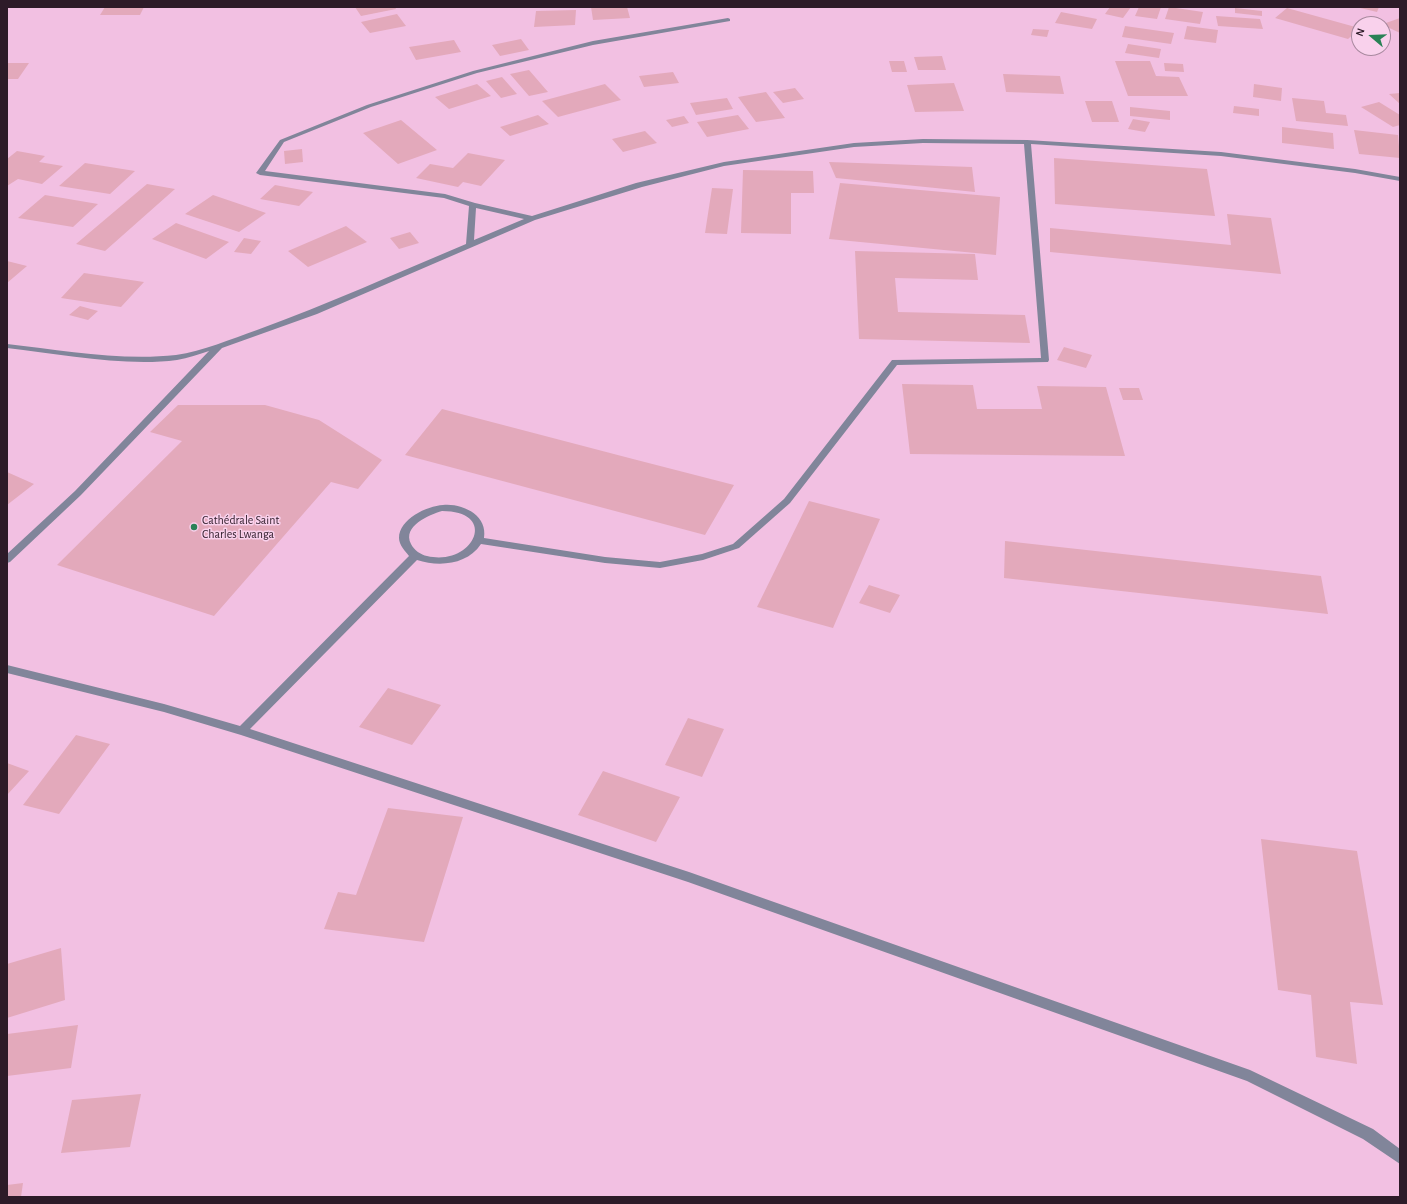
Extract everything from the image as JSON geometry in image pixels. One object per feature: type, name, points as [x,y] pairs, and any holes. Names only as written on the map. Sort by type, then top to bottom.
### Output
[{"type":"street","points":[[532,218],[473,205],[445,196],[260,173],[282,141],[369,106],[475,72],[593,42],[728,20]]},
{"type":"street","points":[[7,346],[105,358],[140,359],[177,357],[219,346],[314,312],[532,218],[639,185],[732,163],[854,145],[923,140],[1027,142],[1221,154],[1356,171],[1400,179]]},
{"type":"street","points":[[479,540],[605,560],[660,565],[703,558],[736,546],[787,501],[895,362],[1045,360],[1027,142]]},
{"type":"street","points":[[470,244],[473,205]]},
{"type":"street","points":[[7,560],[78,494],[219,346]]},
{"type":"street","points":[[442,508],[457,509],[469,513],[478,521],[481,530],[479,540],[471,550],[451,559],[428,560],[416,555],[407,547],[404,538],[407,527],[415,518],[442,508]]},
{"type":"street","points":[[242,731],[416,555]]},
{"type":"street","points":[[7,669],[164,708],[242,731],[689,877],[1250,1076],[1368,1134],[1400,1157]]},
{"type":"building","points":[[105,7],[144,7],[140,15],[100,15]]},
{"type":"building","points":[[355,7],[395,7],[396,9],[361,16]]},
{"type":"building","points":[[591,7],[627,7],[630,18],[593,20]]},
{"type":"building","points":[[1110,7],[1131,7],[1123,18],[1105,14]]},
{"type":"building","points":[[1139,7],[1161,7],[1157,19],[1135,16]]},
{"type":"building","points":[[1169,7],[1203,12],[1200,24],[1165,19]]},
{"type":"building","points":[[1356,7],[1379,7],[1377,12]]},
{"type":"building","points":[[1235,8],[1262,11],[1262,16],[1235,13]]},
{"type":"building","points":[[1287,8],[1351,26],[1351,36],[1348,39],[1275,18]]},
{"type":"building","points":[[576,10],[575,25],[534,27],[536,11]]},
{"type":"building","points":[[1061,12],[1097,19],[1092,29],[1055,23]]},
{"type":"building","points":[[397,14],[406,26],[370,33],[361,22]]},
{"type":"building","points":[[1216,16],[1260,19],[1263,29],[1218,26]]},
{"type":"building","points":[[1400,18],[1400,33],[1391,29],[1391,21]]},
{"type":"building","points":[[1125,26],[1174,33],[1171,44],[1122,37]]},
{"type":"building","points":[[1187,26],[1218,30],[1216,43],[1184,39]]},
{"type":"building","points":[[1033,29],[1049,30],[1047,37],[1031,35]]},
{"type":"building","points":[[521,39],[529,50],[500,56],[492,45]]},
{"type":"building","points":[[454,40],[461,52],[416,60],[409,47]]},
{"type":"building","points":[[1128,44],[1161,49],[1159,58],[1125,53]]},
{"type":"building","points":[[942,56],[946,70],[918,70],[914,57]]},
{"type":"building","points":[[889,61],[904,61],[907,72],[892,72]]},
{"type":"building","points":[[1115,61],[1150,61],[1156,76],[1179,77],[1188,96],[1128,96]]},
{"type":"building","points":[[7,63],[29,63],[18,79],[7,79]]},
{"type":"building","points":[[1164,63],[1183,64],[1184,72],[1165,71]]},
{"type":"building","points":[[529,70],[548,92],[529,96],[510,74]]},
{"type":"building","points":[[673,72],[679,83],[644,87],[639,76]]},
{"type":"building","points":[[1003,74],[1060,76],[1064,94],[1006,92]]},
{"type":"building","points":[[502,77],[517,94],[501,98],[486,81]]},
{"type":"building","points":[[954,83],[964,111],[915,112],[907,85]]},
{"type":"building","points":[[477,84],[491,96],[449,109],[435,97]]},
{"type":"building","points":[[605,84],[621,100],[558,117],[542,101]]},
{"type":"building","points":[[1254,84],[1282,88],[1281,101],[1253,97]]},
{"type":"building","points":[[795,88],[804,99],[783,103],[773,92]]},
{"type":"building","points":[[766,92],[785,118],[756,122],[738,97]]},
{"type":"building","points":[[1400,93],[1400,104],[1389,94]]},
{"type":"building","points":[[727,98],[733,109],[696,115],[690,103]]},
{"type":"building","points":[[1292,98],[1324,101],[1326,113],[1346,115],[1348,126],[1296,121]]},
{"type":"building","points":[[1085,101],[1112,101],[1119,122],[1092,122]]},
{"type":"building","points":[[1379,102],[1400,115],[1400,125],[1393,127],[1361,107]]},
{"type":"building","points":[[1234,106],[1259,109],[1259,116],[1233,113]]},
{"type":"building","points":[[1130,107],[1170,111],[1170,120],[1130,116]]},
{"type":"building","points":[[538,115],[549,124],[510,136],[500,127]]},
{"type":"building","points":[[738,115],[749,129],[707,137],[697,122]]},
{"type":"building","points":[[684,116],[689,123],[672,127],[666,120]]},
{"type":"building","points":[[1133,119],[1150,122],[1145,132],[1128,129]]},
{"type":"building","points":[[401,120],[437,150],[398,164],[363,133]]},
{"type":"building","points":[[1282,127],[1333,133],[1334,149],[1282,143]]},
{"type":"building","points":[[1354,130],[1398,135],[1400,158],[1359,154]]},
{"type":"building","points":[[645,131],[657,143],[623,152],[612,139]]},
{"type":"building","points":[[302,149],[303,162],[285,164],[284,151]]},
{"type":"building","points":[[17,151],[45,156],[39,162],[63,166],[42,184],[18,179],[7,186],[7,159]]},
{"type":"building","points":[[468,153],[505,160],[481,186],[463,182],[458,187],[416,178],[430,164],[453,168]]},
{"type":"building","points":[[1054,158],[1207,169],[1215,216],[1055,204]]},
{"type":"building","points":[[829,162],[972,167],[975,192],[836,178]]},
{"type":"building","points":[[85,163],[135,171],[110,194],[59,186]]},
{"type":"building","points":[[743,170],[813,171],[814,193],[791,193],[791,234],[741,233]]},
{"type":"building","points":[[840,183],[1000,197],[996,255],[829,239]]},
{"type":"building","points":[[147,184],[175,189],[105,251],[76,244]]},
{"type":"building","points":[[275,185],[313,192],[299,206],[260,199]]},
{"type":"building","points":[[712,188],[733,189],[727,234],[705,233]]},
{"type":"building","points":[[45,195],[98,204],[73,227],[18,218]]},
{"type":"building","points":[[213,195],[266,213],[239,232],[185,214]]},
{"type":"building","points":[[1227,214],[1271,218],[1281,274],[1050,252],[1050,228],[1231,245]]},
{"type":"building","points":[[176,223],[229,242],[206,259],[152,239]]},
{"type":"building","points":[[346,226],[367,242],[308,267],[288,251]]},
{"type":"building","points":[[410,232],[419,243],[399,249],[390,238]]},
{"type":"building","points":[[244,238],[261,241],[251,254],[234,252]]},
{"type":"building","points":[[855,251],[975,254],[978,280],[895,278],[898,312],[1025,315],[1030,343],[859,339]]},
{"type":"building","points":[[7,261],[27,266],[7,283]]},
{"type":"building","points":[[84,273],[144,282],[121,307],[61,298]]},
{"type":"building","points":[[80,306],[98,311],[88,320],[69,315]]},
{"type":"building","points":[[1064,347],[1092,355],[1086,368],[1057,360]]},
{"type":"building","points":[[902,384],[973,385],[977,409],[1042,409],[1037,386],[1106,387],[1125,456],[910,454]]},
{"type":"building","points":[[1119,388],[1139,388],[1143,400],[1123,400]]},
{"type":"building","name":"Cathédrale Saint Charles Lwanga","points":[[178,405],[265,405],[319,420],[382,460],[358,489],[331,482],[214,616],[57,565],[182,441],[150,432]]},
{"type":"building","points":[[442,409],[734,485],[705,535],[405,455]]},
{"type":"building","points":[[7,472],[34,484],[7,505]]},
{"type":"building","points":[[809,501],[880,519],[833,628],[757,607]]},
{"type":"building","points":[[1005,541],[1321,576],[1328,614],[1004,578]]},
{"type":"building","points":[[869,585],[900,595],[890,613],[859,603]]},
{"type":"building","points":[[388,688],[441,705],[412,745],[359,727]]},
{"type":"building","points":[[688,718],[724,729],[702,777],[665,765]]},
{"type":"building","points":[[76,735],[110,744],[59,814],[23,805]]},
{"type":"building","points":[[7,763],[29,771],[7,795]]},
{"type":"building","points":[[603,771],[680,797],[656,842],[578,815]]},
{"type":"building","points":[[388,808],[463,817],[424,942],[324,929],[338,892],[356,895]]},
{"type":"building","points":[[1261,839],[1357,851],[1383,1005],[1350,1002],[1357,1064],[1316,1057],[1311,995],[1278,990]]},
{"type":"building","points":[[61,948],[65,1000],[7,1018],[7,964]]},
{"type":"building","points":[[78,1025],[71,1068],[7,1076],[7,1034]]},
{"type":"building","points":[[141,1094],[130,1147],[61,1153],[72,1100]]},
{"type":"building","points":[[23,1183],[21,1197],[7,1197],[7,1185]]},
{"type":"place","name":"Cathédrale Saint Charles Lwanga","points":[[194,527]]}]
